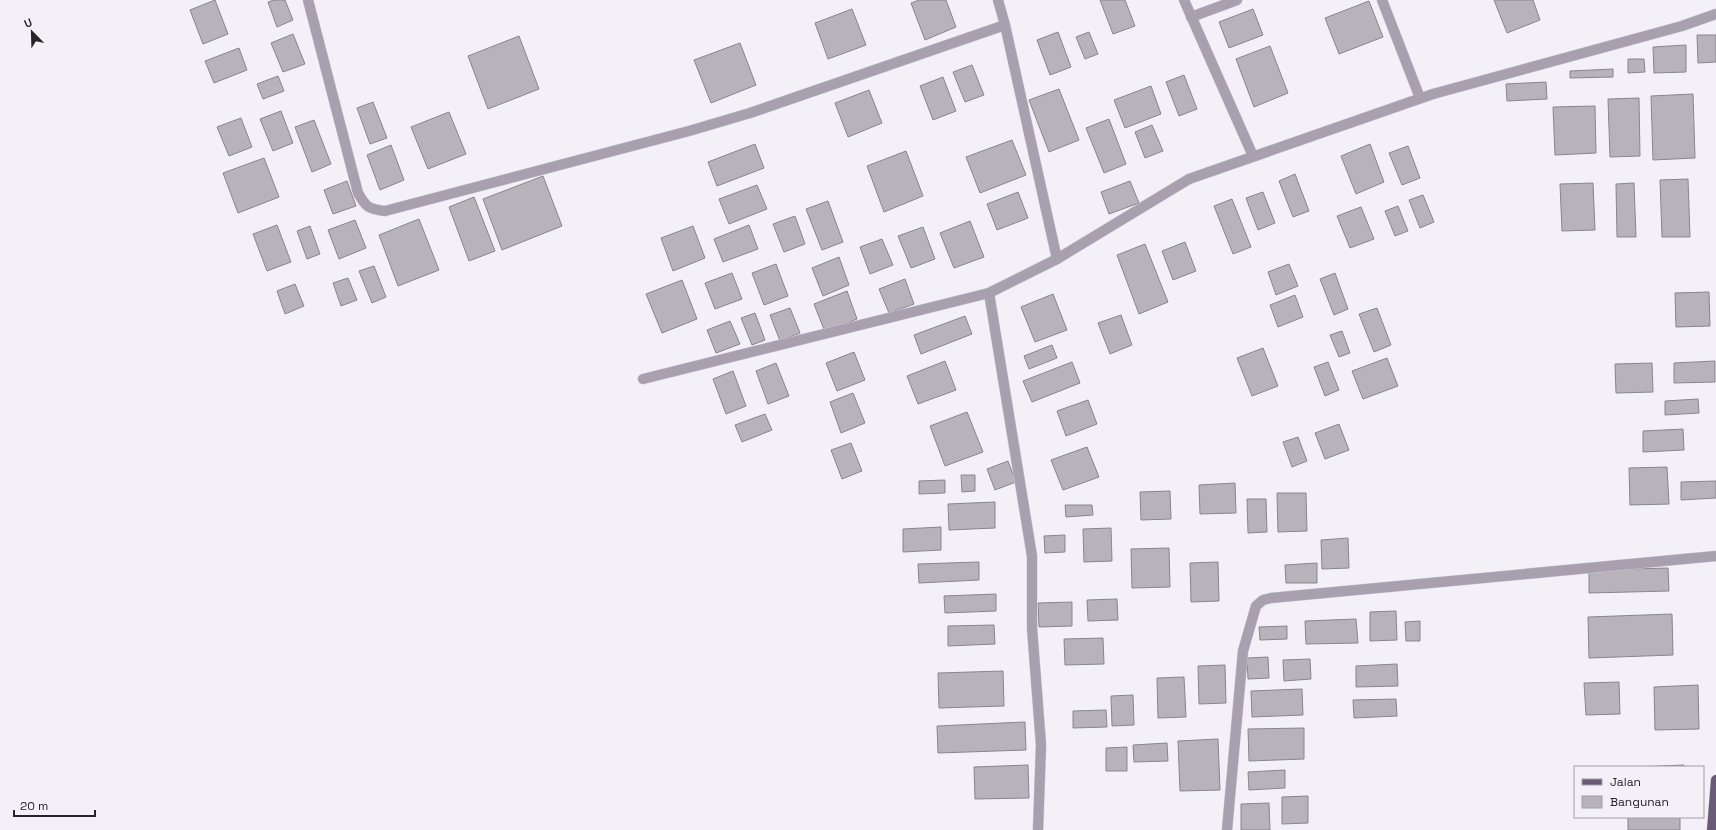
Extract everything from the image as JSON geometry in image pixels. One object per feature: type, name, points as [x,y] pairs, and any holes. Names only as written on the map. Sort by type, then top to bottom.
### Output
[{"type":"main road","points":[[1712,830],[1716,780]]},
{"type":"street","points":[[308,0],[358,193],[365,206],[373,210],[385,211],[750,113],[1005,25]]},
{"type":"street","points":[[998,0],[1005,25],[1057,259]]},
{"type":"street","points":[[1184,0],[1253,156]]},
{"type":"street","points":[[1191,17],[1237,0]]},
{"type":"street","points":[[1382,0],[1420,98]]},
{"type":"street","points":[[643,379],[989,293],[1057,259],[1189,179],[1420,98],[1682,26],[1716,14]]},
{"type":"street","points":[[989,293],[1032,556],[1032,628],[1041,745],[1038,830]]},
{"type":"street","points":[[1227,830],[1243,652],[1256,606],[1262,600],[1279,597],[1716,556]]},
{"type":"building","points":[[215,0],[228,34],[203,44],[190,10]]},
{"type":"building","points":[[274,0],[285,0],[293,20],[277,27],[268,2]]},
{"type":"building","points":[[919,0],[946,0],[956,27],[925,40],[911,3]]},
{"type":"building","points":[[1100,0],[1125,0],[1135,26],[1113,34]]},
{"type":"building","points":[[1494,0],[1533,0],[1540,20],[1507,33]]},
{"type":"building","points":[[1369,1],[1383,37],[1339,54],[1325,18]]},
{"type":"building","points":[[852,9],[866,45],[828,59],[815,23]]},
{"type":"building","points":[[1253,9],[1263,35],[1229,48],[1219,22]]},
{"type":"building","points":[[1058,32],[1071,67],[1050,75],[1037,40]]},
{"type":"building","points":[[1089,32],[1098,54],[1085,59],[1076,37]]},
{"type":"building","points":[[293,34],[305,64],[283,72],[271,43]]},
{"type":"building","points":[[1697,35],[1716,35],[1716,62],[1698,63]]},
{"type":"building","points":[[519,36],[539,89],[488,109],[468,56]]},
{"type":"building","points":[[740,43],[756,85],[711,103],[694,60]]},
{"type":"building","points":[[1686,45],[1686,72],[1654,73],[1653,47]]},
{"type":"building","points":[[1270,46],[1288,93],[1254,107],[1236,59]]},
{"type":"building","points":[[239,48],[247,70],[214,83],[205,61]]},
{"type":"building","points":[[1628,59],[1644,59],[1645,72],[1628,73]]},
{"type":"building","points":[[972,65],[984,95],[965,102],[953,72]]},
{"type":"building","points":[[1613,69],[1613,77],[1570,78],[1570,71]]},
{"type":"building","points":[[1184,75],[1197,109],[1179,116],[1166,82]]},
{"type":"building","points":[[278,76],[284,91],[263,99],[257,84]]},
{"type":"building","points":[[943,77],[956,111],[933,120],[920,86]]},
{"type":"building","points":[[1546,82],[1547,99],[1507,101],[1506,84]]},
{"type":"building","points":[[1151,86],[1161,114],[1125,128],[1114,100]]},
{"type":"building","points":[[1059,89],[1079,140],[1049,152],[1029,100]]},
{"type":"building","points":[[869,90],[882,123],[848,137],[835,103]]},
{"type":"building","points":[[1693,94],[1695,158],[1653,160],[1651,96]]},
{"type":"building","points":[[1639,98],[1640,156],[1610,157],[1608,99]]},
{"type":"building","points":[[373,102],[387,138],[370,144],[357,108]]},
{"type":"building","points":[[1595,106],[1596,153],[1555,155],[1553,107]]},
{"type":"building","points":[[281,111],[293,143],[273,151],[260,119]]},
{"type":"building","points":[[449,112],[466,154],[428,169],[411,127]]},
{"type":"building","points":[[241,118],[252,147],[229,156],[217,127]]},
{"type":"building","points":[[1109,119],[1126,164],[1104,173],[1086,128]]},
{"type":"building","points":[[314,120],[331,164],[312,172],[295,127]]},
{"type":"building","points":[[1152,125],[1163,151],[1145,158],[1135,132]]},
{"type":"building","points":[[1012,140],[1026,175],[980,193],[966,157]]},
{"type":"building","points":[[755,144],[764,168],[717,186],[708,162]]},
{"type":"building","points":[[1370,144],[1384,182],[1356,194],[1341,156]]},
{"type":"building","points":[[391,145],[404,180],[380,190],[367,155]]},
{"type":"building","points":[[1408,146],[1420,178],[1402,185],[1389,153]]},
{"type":"building","points":[[906,151],[923,196],[884,212],[867,166]]},
{"type":"building","points":[[264,158],[279,197],[238,213],[223,173]]},
{"type":"building","points":[[1295,174],[1309,211],[1293,217],[1279,181]]},
{"type":"building","points":[[543,176],[562,226],[502,250],[483,199]]},
{"type":"building","points":[[1688,179],[1690,237],[1662,237],[1660,180]]},
{"type":"building","points":[[347,181],[356,206],[333,214],[324,190]]},
{"type":"building","points":[[1130,181],[1139,203],[1109,214],[1101,192]]},
{"type":"building","points":[[1593,183],[1595,230],[1562,231],[1560,184]]},
{"type":"building","points":[[1634,183],[1636,237],[1617,237],[1616,184]]},
{"type":"building","points":[[757,185],[767,209],[729,224],[719,199]]},
{"type":"building","points":[[1018,192],[1028,218],[997,230],[987,204]]},
{"type":"building","points":[[1263,192],[1275,223],[1258,230],[1246,198]]},
{"type":"building","points":[[1423,195],[1434,222],[1420,228],[1409,200]]},
{"type":"building","points":[[474,197],[495,251],[469,261],[449,207]]},
{"type":"building","points":[[1232,199],[1251,247],[1233,254],[1214,206]]},
{"type":"building","points":[[828,201],[843,242],[822,250],[806,209]]},
{"type":"building","points":[[1398,206],[1408,231],[1395,236],[1385,211]]},
{"type":"building","points":[[1361,207],[1374,239],[1350,248],[1337,216]]},
{"type":"building","points":[[795,216],[805,244],[784,252],[773,224]]},
{"type":"building","points":[[419,219],[439,270],[398,286],[379,235]]},
{"type":"building","points":[[355,220],[366,248],[339,259],[328,230]]},
{"type":"building","points":[[970,221],[984,257],[954,268],[940,233]]},
{"type":"building","points":[[277,225],[291,262],[267,271],[253,234]]},
{"type":"building","points":[[749,225],[758,249],[723,262],[714,239]]},
{"type":"building","points":[[310,226],[320,254],[307,259],[297,231]]},
{"type":"building","points":[[693,226],[705,258],[673,271],[661,238]]},
{"type":"building","points":[[923,227],[935,259],[911,268],[898,236]]},
{"type":"building","points":[[882,239],[893,265],[870,274],[860,247]]},
{"type":"building","points":[[1185,242],[1196,271],[1173,280],[1162,251]]},
{"type":"building","points":[[1145,244],[1168,302],[1139,314],[1117,255]]},
{"type":"building","points":[[839,257],[849,285],[823,296],[812,268]]},
{"type":"building","points":[[776,264],[788,296],[764,305],[752,273]]},
{"type":"building","points":[[1289,264],[1298,286],[1276,295],[1268,272]]},
{"type":"building","points":[[374,266],[386,297],[372,303],[359,271]]},
{"type":"building","points":[[732,273],[742,299],[715,309],[705,283]]},
{"type":"building","points":[[1335,273],[1348,309],[1334,315],[1320,279]]},
{"type":"building","points":[[348,278],[357,300],[341,306],[333,283]]},
{"type":"building","points":[[905,279],[914,304],[889,313],[879,289]]},
{"type":"building","points":[[682,280],[697,319],[662,333],[646,294]]},
{"type":"building","points":[[295,284],[304,306],[285,314],[277,291]]},
{"type":"building","points":[[847,291],[857,319],[825,332],[814,304]]},
{"type":"building","points":[[1709,292],[1710,326],[1676,327],[1675,293]]},
{"type":"building","points":[[1053,294],[1067,330],[1035,342],[1021,307]]},
{"type":"building","points":[[1295,295],[1303,317],[1278,327],[1270,305]]},
{"type":"building","points":[[790,308],[800,333],[780,341],[770,315]]},
{"type":"building","points":[[1377,308],[1391,345],[1374,352],[1359,314]]},
{"type":"building","points":[[755,313],[765,340],[752,345],[741,318]]},
{"type":"building","points":[[1121,315],[1132,345],[1110,354],[1098,323]]},
{"type":"building","points":[[965,316],[972,334],[921,354],[914,335]]},
{"type":"building","points":[[730,321],[740,344],[716,353],[707,330]]},
{"type":"building","points":[[1342,331],[1350,353],[1339,357],[1330,335]]},
{"type":"building","points":[[1052,345],[1057,358],[1029,369],[1024,356]]},
{"type":"building","points":[[1263,348],[1278,386],[1252,396],[1237,358]]},
{"type":"building","points":[[854,352],[865,380],[837,391],[826,363]]},
{"type":"building","points":[[1387,358],[1398,386],[1363,399],[1352,371]]},
{"type":"building","points":[[945,361],[956,390],[918,404],[907,376]]},
{"type":"building","points":[[1715,361],[1715,382],[1674,383],[1674,363]]},
{"type":"building","points":[[1072,362],[1080,383],[1032,402],[1023,381]]},
{"type":"building","points":[[1328,362],[1339,390],[1325,396],[1314,367]]},
{"type":"building","points":[[776,363],[789,396],[768,404],[756,371]]},
{"type":"building","points":[[1652,363],[1653,392],[1616,393],[1615,364]]},
{"type":"building","points":[[733,371],[746,406],[726,414],[713,379]]},
{"type":"building","points":[[853,393],[865,423],[841,433],[830,402]]},
{"type":"building","points":[[1698,399],[1699,413],[1665,415],[1665,401]]},
{"type":"building","points":[[1088,400],[1097,424],[1066,436],[1057,411]]},
{"type":"building","points":[[967,412],[983,452],[945,466],[930,426]]},
{"type":"building","points":[[765,414],[772,430],[742,442],[735,425]]},
{"type":"building","points":[[1339,424],[1349,450],[1325,459],[1315,433]]},
{"type":"building","points":[[1683,429],[1684,450],[1643,452],[1643,431]]},
{"type":"building","points":[[1298,437],[1307,461],[1292,467],[1283,442]]},
{"type":"building","points":[[851,443],[862,471],[842,479],[831,450]]},
{"type":"building","points":[[1087,447],[1099,477],[1063,490],[1051,460]]},
{"type":"building","points":[[1008,461],[1016,482],[995,490],[987,469]]},
{"type":"building","points":[[1667,467],[1669,504],[1630,505],[1629,468]]},
{"type":"building","points":[[961,475],[975,475],[975,491],[962,492]]},
{"type":"building","points":[[945,480],[945,493],[919,494],[919,481]]},
{"type":"building","points":[[1716,481],[1716,498],[1681,500],[1681,482]]},
{"type":"building","points":[[1235,483],[1236,513],[1200,514],[1199,485]]},
{"type":"building","points":[[1170,491],[1171,519],[1141,520],[1140,492]]},
{"type":"building","points":[[1277,493],[1306,493],[1307,531],[1278,532]]},
{"type":"building","points":[[1247,499],[1266,499],[1267,532],[1248,533]]},
{"type":"building","points":[[995,502],[995,528],[949,530],[948,504]]},
{"type":"building","points":[[1065,505],[1092,505],[1093,515],[1066,517]]},
{"type":"building","points":[[941,527],[941,550],[903,552],[903,529]]},
{"type":"building","points":[[1111,528],[1112,561],[1084,562],[1083,529]]},
{"type":"building","points":[[1065,535],[1065,552],[1045,553],[1044,536]]},
{"type":"building","points":[[1348,538],[1349,568],[1322,569],[1321,540]]},
{"type":"building","points":[[1169,548],[1170,587],[1132,588],[1131,549]]},
{"type":"building","points":[[979,562],[979,580],[919,583],[918,564]]},
{"type":"building","points":[[1218,562],[1219,601],[1191,602],[1190,563]]},
{"type":"building","points":[[1317,563],[1317,583],[1286,583],[1285,565]]},
{"type":"building","points":[[1668,568],[1669,591],[1589,593],[1589,570]]},
{"type":"building","points":[[996,594],[996,611],[945,613],[944,596]]},
{"type":"building","points":[[1117,599],[1118,620],[1088,621],[1087,600]]},
{"type":"building","points":[[1072,602],[1072,626],[1039,627],[1038,603]]},
{"type":"building","points":[[1396,611],[1397,640],[1370,641],[1370,612]]},
{"type":"building","points":[[1672,614],[1673,655],[1589,658],[1588,617]]},
{"type":"building","points":[[1356,619],[1358,643],[1306,644],[1305,621]]},
{"type":"building","points":[[1420,621],[1420,641],[1406,641],[1405,622]]},
{"type":"building","points":[[994,625],[995,644],[948,646],[948,626]]},
{"type":"building","points":[[1287,626],[1287,639],[1260,640],[1259,627]]},
{"type":"building","points":[[1103,638],[1104,664],[1065,665],[1064,639]]},
{"type":"building","points":[[1268,657],[1269,678],[1248,679],[1247,658]]},
{"type":"building","points":[[1310,659],[1311,679],[1284,681],[1283,660]]},
{"type":"building","points":[[1397,664],[1398,686],[1356,687],[1356,666]]},
{"type":"building","points":[[1225,665],[1226,703],[1199,704],[1198,666]]},
{"type":"building","points":[[1003,671],[1004,706],[939,708],[938,673]]},
{"type":"building","points":[[1184,677],[1186,717],[1158,718],[1157,678]]},
{"type":"building","points":[[1619,682],[1620,714],[1586,715],[1584,683]]},
{"type":"building","points":[[1698,685],[1699,729],[1655,730],[1654,687]]},
{"type":"building","points":[[1302,689],[1303,715],[1252,717],[1251,691]]},
{"type":"building","points":[[1133,695],[1134,725],[1112,726],[1111,696]]},
{"type":"building","points":[[1396,699],[1397,716],[1354,718],[1353,700]]},
{"type":"building","points":[[1106,710],[1107,727],[1073,728],[1073,711]]},
{"type":"building","points":[[1025,722],[1026,750],[938,753],[937,726]]},
{"type":"building","points":[[1304,728],[1304,759],[1249,761],[1248,729]]},
{"type":"building","points":[[1218,739],[1220,790],[1180,791],[1178,741]]},
{"type":"building","points":[[1167,743],[1168,761],[1134,762],[1133,745]]},
{"type":"building","points":[[1127,747],[1127,771],[1106,771],[1106,748]]},
{"type":"building","points":[[1028,765],[1029,798],[975,799],[974,767]]},
{"type":"building","points":[[1684,765],[1684,766],[1660,766]]},
{"type":"building","points":[[1285,770],[1285,788],[1249,790],[1248,772]]},
{"type":"building","points":[[1308,796],[1308,823],[1282,824],[1282,797]]},
{"type":"building","points":[[1269,803],[1270,830],[1241,830],[1241,804]]},
{"type":"building","points":[[1628,818],[1680,818],[1680,830],[1628,830]]}]
